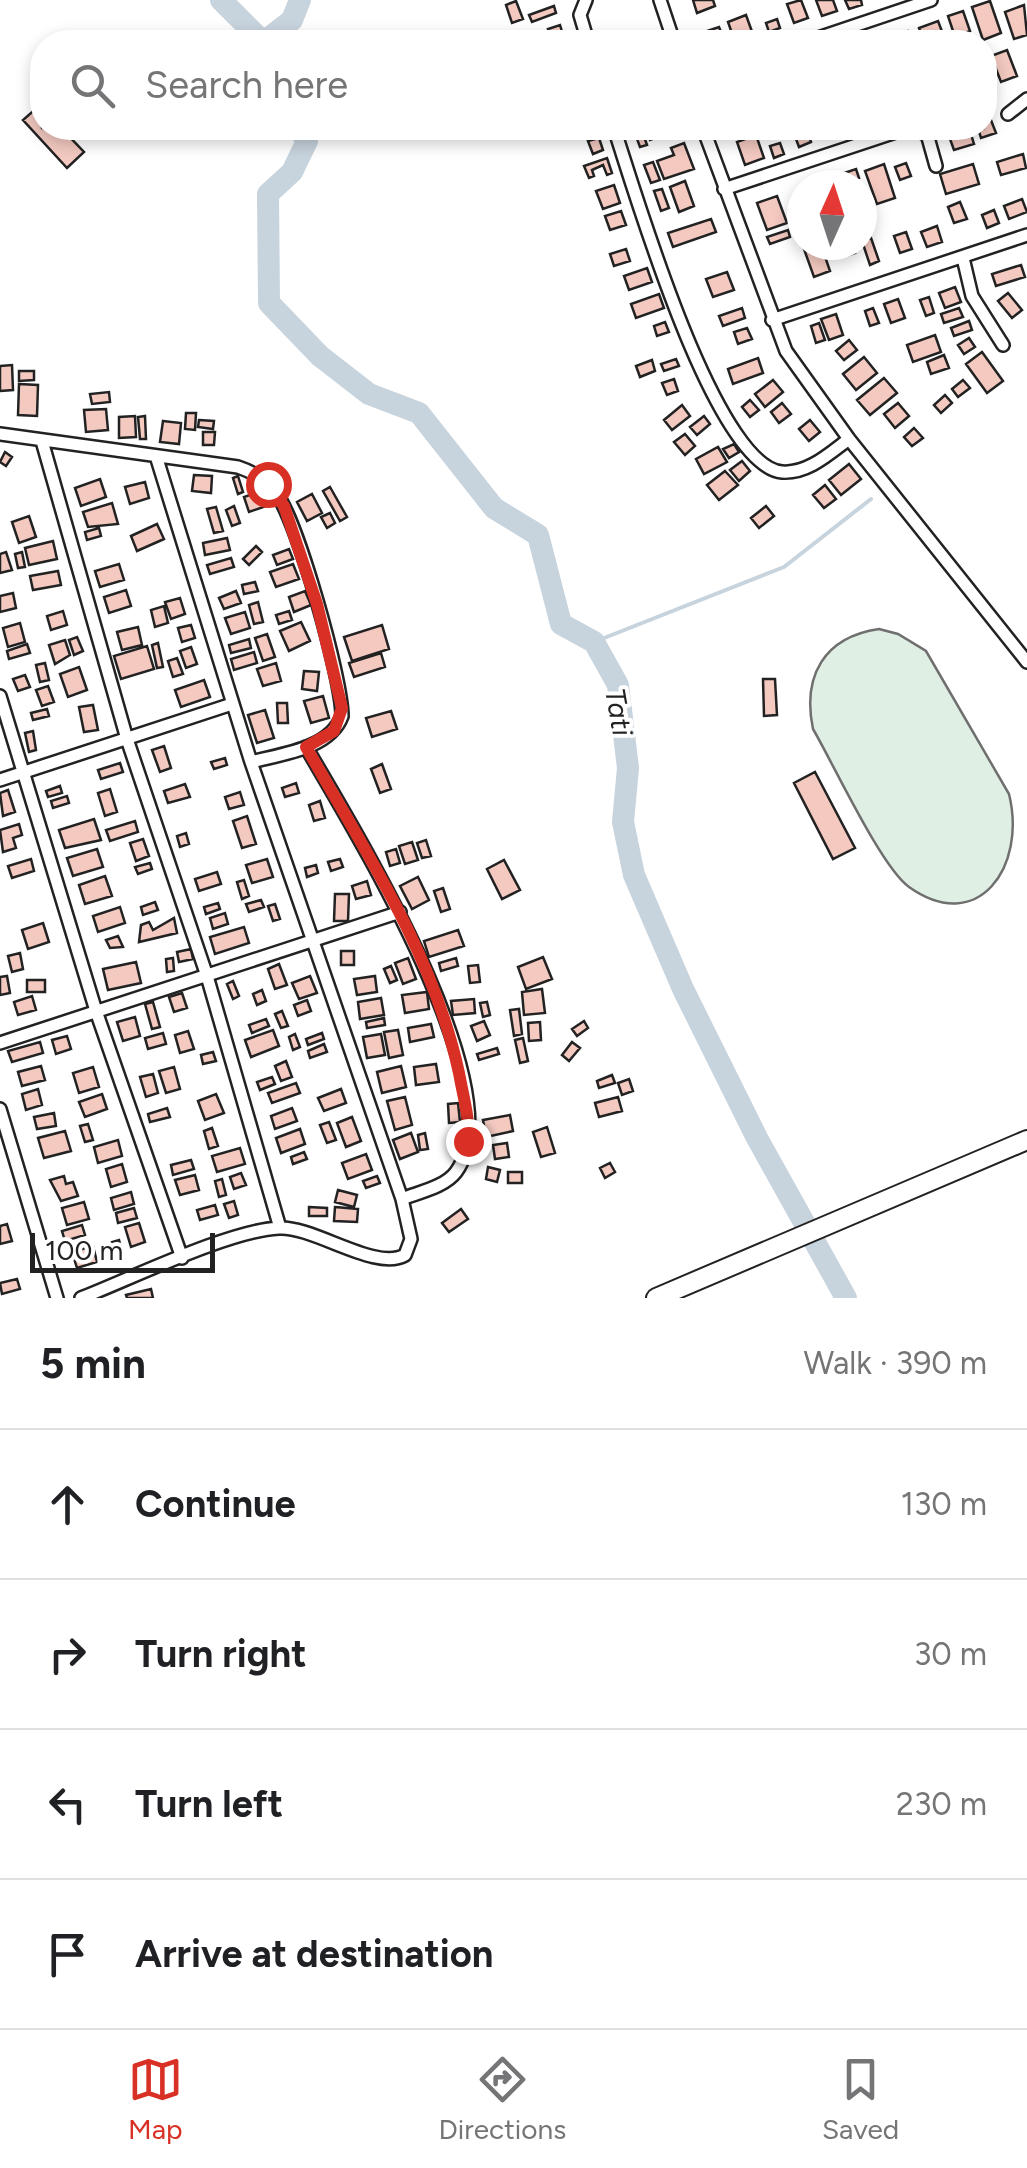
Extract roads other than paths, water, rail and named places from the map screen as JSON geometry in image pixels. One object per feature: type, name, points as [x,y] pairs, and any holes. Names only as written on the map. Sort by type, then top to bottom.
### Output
[{"type":"main road","points":[[656,1298],[1027,1140]]},
{"type":"street","points":[[584,30],[580,15],[586,0]]},
{"type":"street","points":[[660,0],[670,30]]},
{"type":"street","points":[[842,30],[931,0]]},
{"type":"street","points":[[1008,114],[1027,99]]},
{"type":"street","points":[[618,140],[681,330],[702,376],[736,430],[766,465],[782,472],[805,468],[850,439]]},
{"type":"street","points":[[707,140],[772,320],[800,374],[1027,662]]},
{"type":"street","points":[[724,190],[872,140]]},
{"type":"street","points":[[929,140],[936,166]]},
{"type":"street","points":[[772,320],[1027,234]]},
{"type":"street","points":[[963,258],[972,296],[1003,345]]},
{"type":"street","points":[[0,434],[248,471],[268,484],[284,506],[308,571],[342,708],[334,731],[306,747],[251,762]]},
{"type":"street","points":[[42,440],[127,738],[207,976],[280,1228]]},
{"type":"street","points":[[81,1298],[182,1258],[280,1228],[398,1259],[410,1248],[411,1239],[402,1199],[232,704],[157,459]]},
{"type":"street","points":[[0,696],[96,1011],[182,1258]]},
{"type":"street","points":[[0,780],[232,704]]},
{"type":"street","points":[[306,747],[400,912],[439,998],[470,1124],[459,1169],[449,1180],[402,1199]]},
{"type":"street","points":[[0,1043],[400,912]]},
{"type":"street","points":[[0,1109],[56,1298]]},
{"type":"waterway","name":"Tati","points":[[221,0],[251,30]]},
{"type":"waterway","points":[[279,30],[292,20],[300,0]]},
{"type":"waterway","name":"Tati","points":[[306,140],[292,172],[268,194],[269,303],[320,356],[369,394],[419,413],[494,508],[538,535],[561,624],[594,642],[618,685],[628,768],[623,822],[634,875],[683,989],[757,1138],[846,1298]]},
{"type":"waterway","points":[[594,642],[784,567],[871,499]]}]
